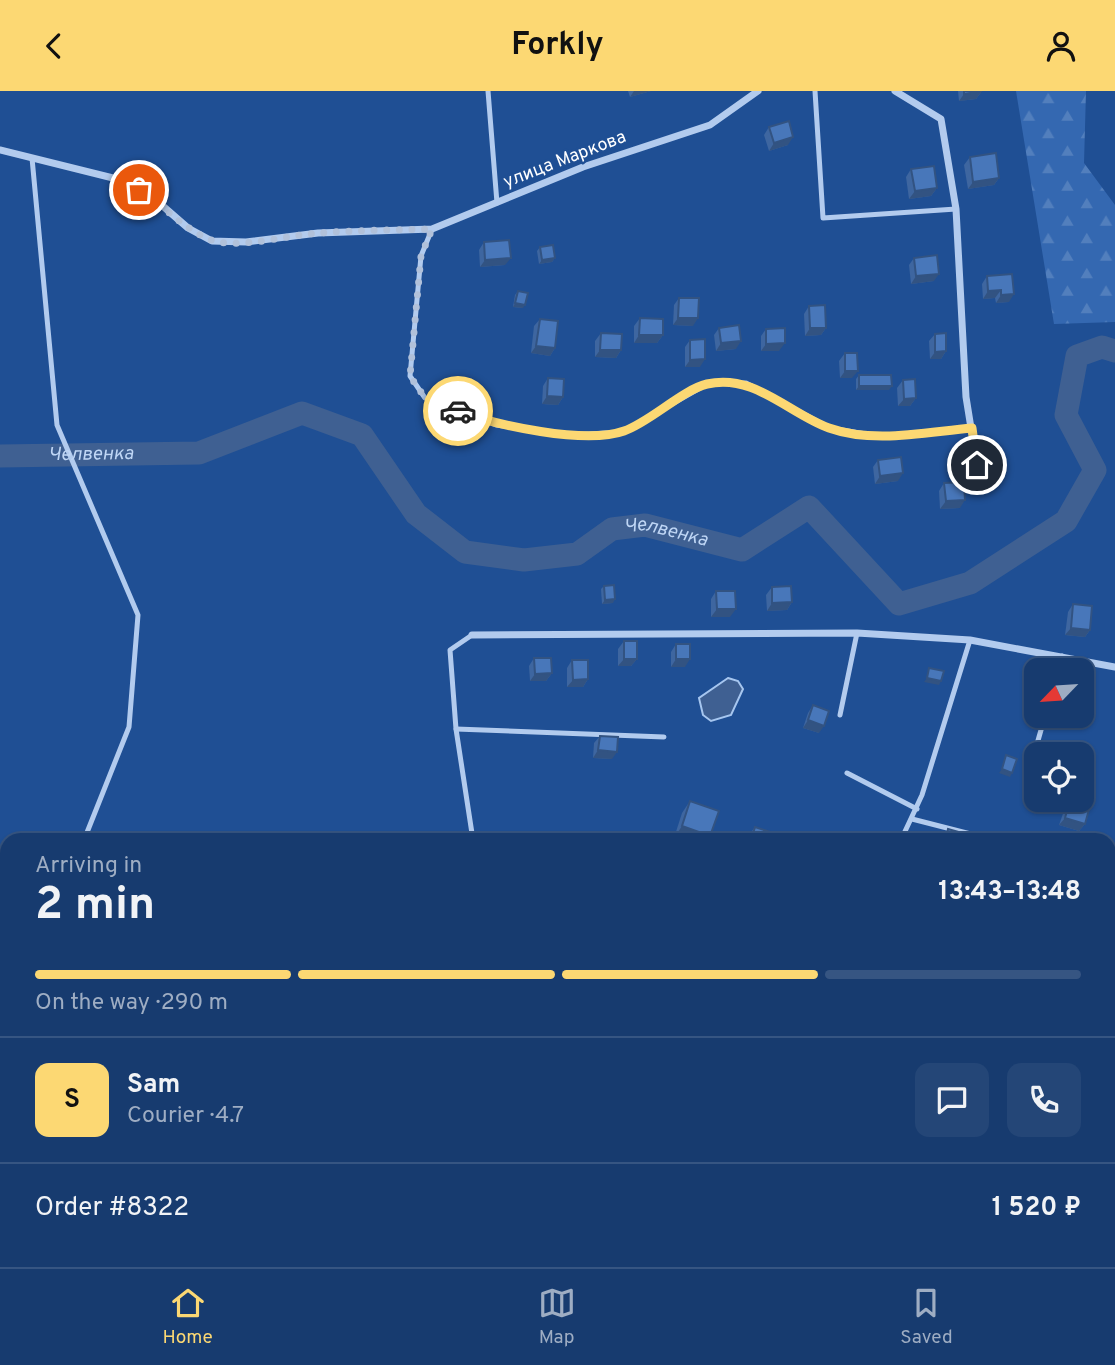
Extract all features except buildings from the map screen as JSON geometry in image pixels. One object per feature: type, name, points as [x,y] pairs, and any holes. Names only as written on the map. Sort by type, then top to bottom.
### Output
[{"type":"street","name":"улица Маркова","points":[[497,203],[583,167],[710,125],[758,91]]},
{"type":"street","points":[[895,91],[941,119],[956,209],[966,397],[980,484]]},
{"type":"street","points":[[0,150],[121,180],[157,201],[188,228],[212,241],[246,242],[318,233],[432,229],[497,203]]},
{"type":"street","points":[[472,635],[857,633],[970,640],[1115,667]]},
{"type":"lane","name":"улица Маркова","points":[[488,91],[497,203]]},
{"type":"lane","points":[[815,91],[823,218],[956,209]]},
{"type":"lane","points":[[32,158],[57,425],[138,615],[130,727],[87,833]]},
{"type":"lane","points":[[432,229],[421,256],[410,376],[425,398],[484,421],[571,435],[623,432],[706,384],[746,383],[830,428],[878,436],[972,428]]},
{"type":"lane","points":[[839,715],[857,633]]},
{"type":"lane","points":[[472,635],[450,650],[456,729],[472,833]]},
{"type":"lane","points":[[905,833],[917,809],[970,640]]},
{"type":"lane","points":[[456,729],[664,737]]},
{"type":"lane","points":[[847,773],[917,809]]},
{"type":"lane","points":[[912,819],[967,833]]},
{"type":"green space","points":[[1016,91],[1086,91],[1084,163],[1115,205],[1115,322],[1054,324]]},
{"type":"shaded area","points":[[728,678],[738,681],[743,689],[731,715],[711,721],[703,715],[699,698]]},
{"type":"waterway","name":"Челвенка","points":[[0,456],[199,453],[302,413],[362,435],[416,514],[465,552],[524,560],[577,554],[612,529],[645,525],[742,550],[809,507],[899,604],[970,583],[1066,521],[1095,470],[1066,415],[1077,356],[1102,347],[1115,351]]},
{"type":"way so far","points":[[139,190],[157,201],[188,228],[212,241],[246,242],[318,233],[432,229],[421,256],[410,376],[425,398],[458,411]]},
{"type":"route","points":[[458,411],[496,425],[571,435],[623,432],[706,384],[746,383],[830,428],[878,436],[972,428],[977,465]]}]
